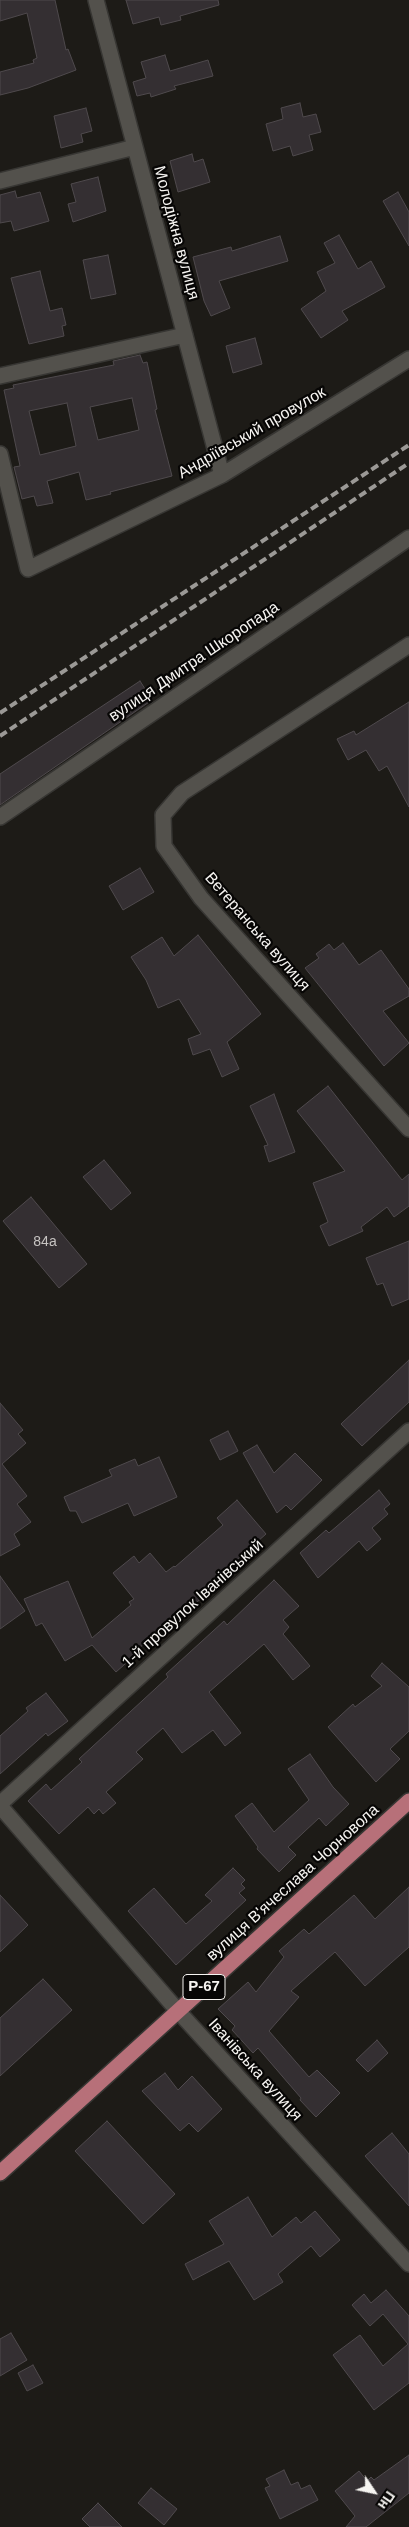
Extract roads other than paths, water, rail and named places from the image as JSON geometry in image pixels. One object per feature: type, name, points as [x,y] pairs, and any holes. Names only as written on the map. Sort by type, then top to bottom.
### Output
[{"type":"main road","name":"вулиця В'ячеслава Чорновола","points":[[0,2173],[409,1801]]},
{"type":"street","name":"Молодіжна вулиця","points":[[96,0],[222,475]]},
{"type":"street","points":[[0,181],[135,147]]},
{"type":"street","points":[[0,376],[184,335]]},
{"type":"street","name":"Андріївський провулок","points":[[0,454],[28,569],[222,475],[409,359]]},
{"type":"street","name":"вулиця Дмитра Шкоропада","points":[[0,817],[409,538]]},
{"type":"street","name":"Ветеранська вулиця","points":[[409,645],[182,793],[163,815],[164,846],[201,898],[409,1128]]},
{"type":"street","name":"1-й провулок Іванівський","points":[[0,1805],[409,1431]]},
{"type":"street","name":"Іванівська вулиця","points":[[0,1805],[178,2011],[409,2264]]},
{"type":"railway","points":[[0,713],[409,445]]},
{"type":"railway","points":[[0,736],[409,463]]}]
